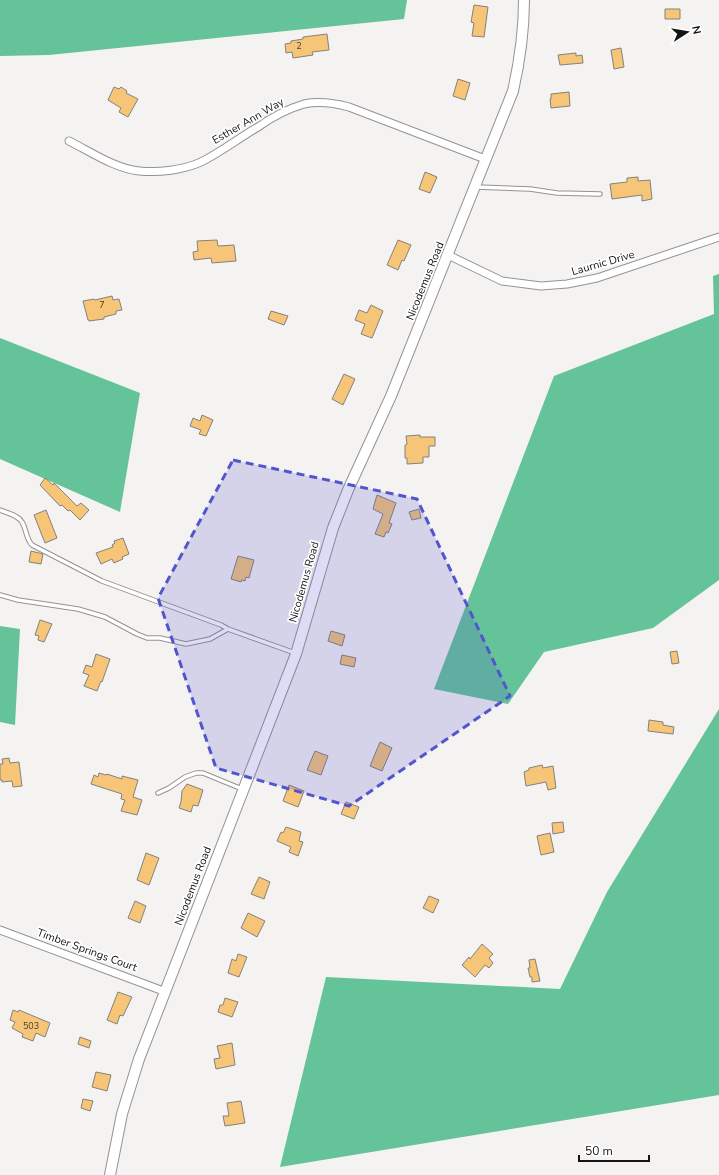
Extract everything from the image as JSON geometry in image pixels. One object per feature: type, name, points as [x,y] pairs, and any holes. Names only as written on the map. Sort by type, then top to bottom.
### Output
[{"type":"street","name":"Nicodemus Road","points":[[110,1175],[125,1102],[139,1059],[296,654],[333,528],[348,490],[391,396],[513,91],[519,66],[523,37],[524,0]]},
{"type":"street","name":"Esther Ann Way","points":[[69,141],[104,160],[122,167],[138,171],[171,170],[200,162],[274,116],[290,108],[305,104],[334,103],[349,107],[485,159]]},
{"type":"street","name":"Laurnic Drive","points":[[448,255],[502,281],[541,286],[567,284],[598,278],[719,237]]},
{"type":"street","name":"Timber Springs Court","points":[[0,930],[166,992]]},
{"type":"lane","points":[[475,186],[530,189],[564,193],[600,194]]},
{"type":"lane","points":[[0,510],[15,516],[22,521],[28,540],[32,545],[102,581],[221,624],[228,629],[296,654]]},
{"type":"lane","points":[[0,595],[18,600],[78,609],[105,617],[147,638],[160,638],[186,644],[210,639],[228,629]]},
{"type":"lane","points":[[158,793],[196,773],[203,773],[243,789]]},
{"type":"highlighted area","points":[[233,460],[417,499],[510,696],[349,806],[216,768],[158,598]]},
{"type":"green space","points":[[0,0],[407,0],[404,19],[49,55],[0,56]]},
{"type":"green space","points":[[719,274],[719,580],[653,628],[544,652],[508,704],[434,689],[554,376],[714,314],[713,276]]},
{"type":"green space","points":[[0,338],[140,393],[120,512],[0,459]]},
{"type":"green space","points":[[0,626],[20,629],[15,725],[0,722]]},
{"type":"green space","points":[[719,709],[719,1095],[280,1167],[326,977],[560,989],[607,892]]},
{"type":"building","points":[[474,5],[488,7],[484,37],[472,36],[474,23],[471,22]]},
{"type":"building","points":[[665,9],[680,9],[680,19],[665,19]]},
{"type":"building","points":[[327,34],[329,50],[312,52],[313,55],[293,58],[292,52],[286,53],[285,44],[291,43],[291,41],[303,39],[303,37]]},
{"type":"building","points":[[621,48],[624,67],[614,69],[611,50]]},
{"type":"building","points":[[576,53],[576,56],[582,55],[583,63],[560,65],[558,55]]},
{"type":"building","points":[[458,79],[470,83],[465,100],[453,96]]},
{"type":"building","points":[[114,87],[119,89],[121,87],[127,91],[126,93],[138,99],[128,117],[119,112],[121,108],[108,100]]},
{"type":"building","points":[[569,92],[570,106],[551,108],[551,94]]},
{"type":"building","points":[[425,172],[437,177],[430,193],[419,189]]},
{"type":"building","points":[[638,177],[638,181],[650,180],[652,199],[642,201],[642,195],[612,199],[610,184],[627,182],[627,178]]},
{"type":"building","points":[[217,240],[218,246],[234,245],[236,261],[212,263],[211,258],[194,260],[193,252],[198,251],[197,241]]},
{"type":"building","points":[[398,240],[411,245],[398,270],[387,265]]},
{"type":"building","points":[[112,296],[113,300],[119,299],[122,310],[116,311],[116,314],[104,317],[104,319],[89,321],[83,301]]},
{"type":"building","points":[[371,305],[383,311],[372,338],[361,334],[365,324],[355,320],[359,310],[367,313]]},
{"type":"building","points":[[271,311],[288,316],[284,325],[268,319]]},
{"type":"building","points":[[344,374],[355,379],[343,405],[332,399]]},
{"type":"building","points":[[202,415],[213,420],[206,436],[199,434],[201,430],[190,426],[193,418],[200,421]]},
{"type":"building","points":[[420,435],[420,437],[435,437],[435,446],[429,446],[429,457],[423,457],[423,463],[407,464],[407,458],[405,458],[405,445],[407,444],[406,436]]},
{"type":"building","points":[[45,478],[53,485],[54,483],[77,506],[81,503],[89,510],[80,520],[70,510],[68,511],[62,505],[60,506],[40,485]]},
{"type":"building","points":[[377,495],[396,503],[389,523],[392,524],[388,533],[386,532],[384,537],[375,534],[383,514],[373,509]]},
{"type":"building","points":[[419,509],[421,518],[412,520],[409,512]]},
{"type":"building","points":[[46,510],[57,538],[45,543],[34,515]]},
{"type":"building","points":[[123,538],[129,554],[122,557],[123,559],[114,563],[112,559],[101,564],[96,553],[113,547],[112,545],[115,543],[114,541]]},
{"type":"building","points":[[31,551],[43,554],[41,564],[29,562]]},
{"type":"building","points":[[238,556],[254,560],[249,578],[246,577],[245,581],[242,580],[241,582],[231,579]]},
{"type":"building","points":[[40,620],[52,624],[44,642],[38,640],[39,636],[35,635]]},
{"type":"building","points":[[331,631],[345,635],[342,646],[328,641]]},
{"type":"building","points":[[677,651],[679,663],[672,664],[670,652]]},
{"type":"building","points":[[96,654],[110,659],[102,682],[101,681],[97,691],[84,686],[89,675],[83,673],[86,665],[92,667]]},
{"type":"building","points":[[342,655],[356,658],[354,667],[340,664]]},
{"type":"building","points":[[649,720],[663,722],[663,725],[674,727],[673,734],[648,731]]},
{"type":"building","points":[[380,742],[392,748],[382,771],[370,766]]},
{"type":"building","points":[[315,751],[328,756],[321,775],[307,770]]},
{"type":"building","points":[[9,758],[10,763],[19,762],[22,786],[13,787],[12,781],[2,782],[2,780],[0,780],[0,764],[3,764],[2,759]]},
{"type":"building","points":[[542,765],[543,768],[553,766],[556,788],[548,790],[546,782],[526,786],[524,772],[529,770],[529,768]]},
{"type":"building","points":[[99,773],[122,779],[122,776],[138,780],[133,797],[142,800],[137,815],[121,811],[125,800],[121,799],[122,794],[91,784],[94,775],[98,777]]},
{"type":"building","points":[[187,784],[203,790],[198,806],[193,805],[191,812],[179,808],[182,791]]},
{"type":"building","points":[[289,785],[304,791],[298,807],[283,801]]},
{"type":"building","points":[[346,802],[359,807],[354,819],[341,814]]},
{"type":"building","points":[[563,822],[564,832],[553,834],[552,823]]},
{"type":"building","points":[[286,827],[301,832],[299,841],[303,842],[298,856],[289,852],[291,847],[277,841],[281,832],[283,833]]},
{"type":"building","points":[[550,833],[554,852],[541,855],[537,836]]},
{"type":"building","points":[[146,853],[159,858],[149,885],[137,880]]},
{"type":"building","points":[[259,877],[270,882],[264,899],[251,894]]},
{"type":"building","points":[[429,896],[439,900],[433,913],[423,908]]},
{"type":"building","points":[[135,901],[146,906],[140,923],[128,918]]},
{"type":"building","points":[[248,913],[265,921],[257,937],[241,928]]},
{"type":"building","points":[[482,944],[493,954],[489,958],[493,963],[489,968],[485,965],[475,977],[462,965],[469,957],[470,959]]},
{"type":"building","points":[[238,954],[247,957],[239,977],[228,973],[232,959],[236,961]]},
{"type":"building","points":[[535,959],[540,981],[532,982],[532,977],[530,977],[528,968],[530,968],[529,960]]},
{"type":"building","points":[[118,992],[132,997],[123,1016],[120,1015],[117,1024],[107,1020]]},
{"type":"building","points":[[225,998],[238,1002],[232,1017],[218,1012],[220,1005],[223,1005]]},
{"type":"building","points":[[13,1010],[18,1012],[19,1010],[50,1023],[45,1037],[36,1033],[33,1041],[22,1037],[23,1034],[12,1028],[15,1022],[10,1020]]},
{"type":"building","points":[[80,1037],[91,1041],[89,1048],[78,1044]]},
{"type":"building","points":[[232,1043],[235,1065],[216,1069],[214,1059],[220,1058],[217,1046]]},
{"type":"building","points":[[96,1072],[111,1075],[107,1091],[92,1087]]},
{"type":"building","points":[[83,1099],[93,1101],[90,1111],[81,1108]]},
{"type":"building","points":[[241,1101],[245,1123],[225,1126],[223,1116],[229,1116],[227,1103]]}]
